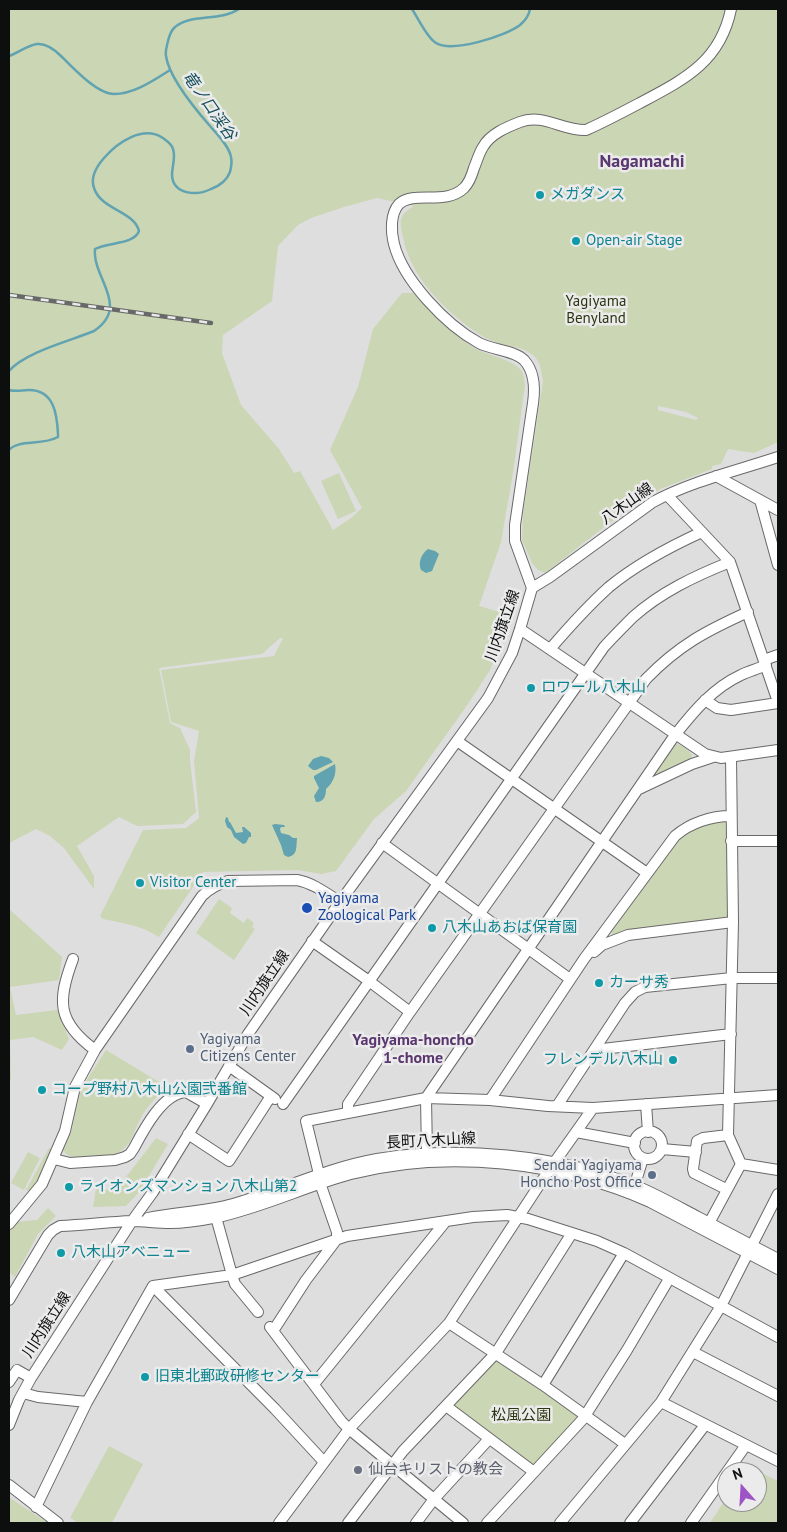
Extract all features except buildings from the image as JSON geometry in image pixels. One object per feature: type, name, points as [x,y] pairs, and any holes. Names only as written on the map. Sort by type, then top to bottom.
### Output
[{"type":"street","points":[[532,588],[515,541],[515,525],[534,403],[535,389],[533,376],[523,359],[512,353],[480,344],[454,326],[422,294],[399,259],[394,243],[393,216],[399,204],[405,201],[414,198],[448,196],[456,194],[464,188],[469,181],[482,148],[487,141],[504,129],[520,122],[536,119],[586,130],[673,86],[694,72],[718,46],[729,22],[731,9]]},
{"type":"street","name":"八木山線","points":[[532,588],[653,502],[716,476],[778,457]]},
{"type":"street","points":[[716,476],[778,510]]},
{"type":"street","points":[[667,495],[730,562],[778,702],[731,710],[717,708],[705,700]]},
{"type":"street","points":[[760,500],[778,565]]},
{"type":"street","points":[[550,648],[583,611],[610,586],[652,557],[702,532]]},
{"type":"street","points":[[229,1066],[285,1106],[436,883],[604,647],[634,617],[652,603],[694,577],[730,562]]},
{"type":"street","name":"川内旗立線","points":[[9,1425],[22,1393],[31,1378],[132,1221],[153,1192],[208,1104],[248,1034],[382,843],[458,742],[488,698],[512,653],[532,588]]},
{"type":"street","points":[[348,1112],[348,1104],[410,1012],[646,679],[678,650],[696,637],[748,612]]},
{"type":"street","points":[[520,629],[704,754],[714,757],[731,757],[778,750]]},
{"type":"street","points":[[427,1154],[426,1098],[675,735],[712,693],[740,675],[778,655]]},
{"type":"street","points":[[458,742],[647,873]]},
{"type":"street","points":[[638,789],[692,764],[714,757]]},
{"type":"street","points":[[731,757],[733,922],[728,1135],[741,1164]]},
{"type":"street","points":[[490,1100],[584,959],[675,836],[684,829],[720,816],[731,816]]},
{"type":"street","points":[[731,841],[778,841]]},
{"type":"street","points":[[382,843],[570,979]]},
{"type":"street","points":[[9,1224],[42,1184],[65,1131],[75,1088],[95,1050],[202,896],[213,886],[228,881],[297,880],[313,885],[340,902]]},
{"type":"street","points":[[584,959],[602,945],[628,934],[733,922]]},
{"type":"street","points":[[312,942],[410,1012]]},
{"type":"street","points":[[73,960],[65,980],[62,1002],[66,1018],[74,1033],[95,1050]]},
{"type":"street","points":[[557,1106],[625,1003],[635,992],[645,987],[732,978],[778,978]]},
{"type":"street","points":[[594,1050],[731,1034]]},
{"type":"street","points":[[54,1159],[70,1163],[115,1160],[125,1157],[130,1154],[159,1108],[174,1094],[186,1092],[208,1104]]},
{"type":"street","points":[[463,1523],[342,1422],[271,1329],[337,1239],[337,1232],[320,1179],[306,1121],[426,1098],[490,1100],[592,1108],[778,1095]]},
{"type":"street","points":[[188,1134],[229,1161],[271,1096]]},
{"type":"street","points":[[646,1104],[648,1132]]},
{"type":"street","points":[[279,1523],[349,1429],[449,1323],[592,1108]]},
{"type":"street","points":[[576,1132],[635,1143]]},
{"type":"street","points":[[653,1132],[659,1137],[662,1149],[658,1156],[654,1158],[643,1158],[636,1152],[635,1143],[641,1134],[653,1132]]},
{"type":"street","points":[[726,1189],[694,1173],[693,1169],[697,1141],[704,1138],[728,1135]]},
{"type":"street","points":[[662,1149],[696,1152]]},
{"type":"street","name":"長町八木山線","points":[[132,1221],[168,1214],[214,1209],[234,1204],[320,1179],[348,1166],[376,1159],[444,1152],[494,1154],[551,1167]]},
{"type":"street","points":[[633,1189],[643,1158]]},
{"type":"street","points":[[9,1300],[53,1230],[60,1226],[132,1221],[172,1223],[216,1217],[236,1212],[320,1179],[362,1171],[453,1160],[551,1167],[592,1180],[633,1189],[750,1249],[778,1259]]},
{"type":"street","points":[[741,1164],[778,1170]]},
{"type":"street","points":[[707,1227],[741,1164]]},
{"type":"street","points":[[560,1523],[661,1402],[721,1306],[778,1194]]},
{"type":"street","points":[[153,1286],[232,1276],[348,1236],[473,1217],[507,1215],[597,1241],[624,1253],[778,1337]]},
{"type":"street","points":[[216,1217],[235,1284],[258,1312]]},
{"type":"street","points":[[314,1384],[446,1221]]},
{"type":"street","points":[[348,1523],[402,1451],[496,1353],[572,1233]]},
{"type":"street","points":[[750,1249],[778,1269]]},
{"type":"street","points":[[543,1385],[624,1253]]},
{"type":"street","points":[[487,1523],[585,1416],[669,1279]]},
{"type":"street","points":[[36,1507],[87,1402],[153,1286]]},
{"type":"street","points":[[153,1286],[275,1409],[324,1462]]},
{"type":"street","points":[[449,1323],[543,1385],[625,1444]]},
{"type":"street","points":[[693,1352],[778,1396]]},
{"type":"street","points":[[9,1382],[17,1370],[31,1378]]},
{"type":"street","points":[[22,1393],[38,1397],[87,1402]]},
{"type":"street","points":[[661,1402],[778,1461]]},
{"type":"street","points":[[446,1406],[534,1472]]},
{"type":"street","points":[[630,1523],[705,1425]]},
{"type":"street","points":[[416,1523],[434,1500],[489,1439]]},
{"type":"street","points":[[691,1523],[746,1445]]},
{"type":"street","points":[[9,1485],[58,1523]]},
{"type":"green space","name":"Yagiyama Benyland","points":[[9,9],[778,9],[778,442],[754,453],[728,449],[721,464],[712,466],[712,469],[660,489],[608,524],[545,573],[538,570],[532,563],[522,540],[523,514],[543,381],[538,362],[534,356],[525,350],[495,342],[479,334],[454,315],[431,292],[413,266],[407,252],[402,231],[401,218],[405,212],[414,206],[377,198],[311,218],[298,225],[278,246],[272,301],[223,335],[222,353],[241,405],[279,449],[294,473],[300,471],[333,530],[362,508],[330,450],[358,387],[373,329],[402,293],[413,293],[442,322],[465,341],[478,350],[513,364],[523,373],[525,385],[501,542],[479,606],[510,615],[490,670],[406,791],[374,819],[336,871],[321,874],[298,870],[203,872],[159,937],[139,928],[103,919],[100,916],[143,830],[186,828],[199,818],[194,761],[199,731],[171,722],[161,670],[274,656],[283,638],[280,638],[262,654],[159,668],[170,723],[180,728],[190,750],[196,812],[183,824],[137,826],[119,817],[77,846],[94,876],[94,889],[64,848],[50,836],[36,829],[11,842],[9,846]],"holes":[[[658,406],[686,412],[698,418],[696,420],[658,410]]]},
{"type":"green space","points":[[339,473],[356,511],[338,519],[321,481]]},
{"type":"green space","points":[[676,744],[691,753],[690,761],[658,774],[656,772]]},
{"type":"green space","points":[[724,820],[728,822],[727,919],[614,936],[609,931],[670,845],[690,828]]},
{"type":"green space","points":[[219,899],[232,908],[230,913],[244,923],[247,918],[254,923],[252,927],[255,929],[234,960],[196,933]]},
{"type":"green space","points":[[9,909],[62,957],[59,980],[10,987],[16,1015],[57,1010],[69,1039],[62,1050],[33,1037],[10,1040],[11,1079],[9,1084]]},
{"type":"green space","points":[[106,1050],[169,1088],[159,1095],[146,1109],[129,1143],[121,1151],[104,1156],[73,1157],[63,1150],[71,1133],[81,1089]]},
{"type":"green space","points":[[156,1138],[168,1144],[140,1191],[126,1206],[93,1207],[96,1189],[116,1190]]},
{"type":"green space","points":[[49,1148],[52,1150],[44,1170],[30,1191],[26,1190]]},
{"type":"green space","points":[[28,1152],[40,1158],[24,1190],[11,1183]]},
{"type":"green space","points":[[48,1208],[56,1216],[38,1234],[15,1277],[9,1272],[9,1232],[16,1222],[37,1220]]},
{"type":"green space","name":"松風公園","points":[[498,1356],[582,1416],[533,1469],[449,1406]]},
{"type":"green space","points":[[109,1446],[143,1464],[112,1523],[79,1523],[70,1518]]},
{"type":"green space","points":[[767,1476],[778,1481],[778,1523],[710,1523],[717,1512],[767,1512]]},
{"type":"green space","points":[[10,1498],[48,1523],[9,1523]]},
{"type":"water","points":[[428,549],[439,554],[432,571],[426,573],[421,570],[420,562]]},
{"type":"water","points":[[321,756],[329,758],[333,762],[316,770],[308,766],[313,759]]},
{"type":"water","points":[[335,764],[334,778],[326,789],[324,798],[316,802],[314,796],[319,788],[314,776]]},
{"type":"water","points":[[226,817],[236,833],[243,832],[242,827],[244,827],[251,833],[251,837],[249,837],[246,843],[243,844],[234,837],[231,830],[227,827]]},
{"type":"water","points":[[272,825],[284,825],[285,827],[280,829],[281,833],[297,838],[296,850],[291,856],[284,855]]},
{"type":"waterway","name":"竜ノ口渓谷","points":[[9,371],[26,358],[94,331],[105,321],[109,312],[110,302],[99,271],[95,249],[132,239],[139,231],[131,219],[103,201],[94,188],[93,180],[97,168],[101,161],[116,146],[139,134],[155,134],[163,138],[172,147],[174,156],[173,182],[181,190],[187,192],[199,193],[214,188],[229,175],[231,160],[228,149],[191,102],[172,74],[166,52],[171,32],[181,23],[223,15],[239,9]]},
{"type":"waterway","name":"竜ノ口渓谷","points":[[412,9],[426,32],[436,43],[444,46],[466,45],[503,34],[520,25],[530,9]]},
{"type":"waterway","points":[[9,56],[34,45],[41,44],[47,46],[56,51],[93,85],[100,90],[114,94],[129,92],[151,82],[170,70]]},
{"type":"waterway","name":"竜ノ口渓谷","points":[[9,390],[29,390],[44,394],[55,411],[58,434],[58,437],[52,440],[25,443],[9,450]]},
{"type":"railway","points":[[9,295],[211,323]]},
{"type":"place","name":"メガダンス","points":[[540,195]]},
{"type":"place","name":"Open-air Stage","points":[[576,241]]},
{"type":"place","name":"ロワール八木山","points":[[531,688]]},
{"type":"place","name":"Visitor Center","points":[[140,883]]},
{"type":"place","name":"Yagiyama Zoological Park","points":[[307,908]]},
{"type":"place","name":"八木山あおば保育園","points":[[432,928]]},
{"type":"place","name":"カーサ秀","points":[[599,983]]},
{"type":"place","name":"Yagiyama Citizens Center","points":[[190,1049]]},
{"type":"place","name":"フレンデル八木山","points":[[673,1060]]},
{"type":"place","name":"コープ野村八木山公園弐番館","points":[[42,1090]]},
{"type":"place","name":"Sendai Yagiyama Honcho Post Office","points":[[652,1175]]},
{"type":"place","name":"ライオンズマンション八木山第2","points":[[69,1187]]},
{"type":"place","name":"八木山アベニュー","points":[[61,1253]]},
{"type":"place","name":"旧東北郵政研修センター","points":[[145,1377]]},
{"type":"place","name":"仙台キリストの教会","points":[[358,1470]]},
{"type":"district","name":"Nagamachi","points":[[642,162]]},
{"type":"district","name":"Yagiyama-honcho 1-chome","points":[[413,1049]]}]
